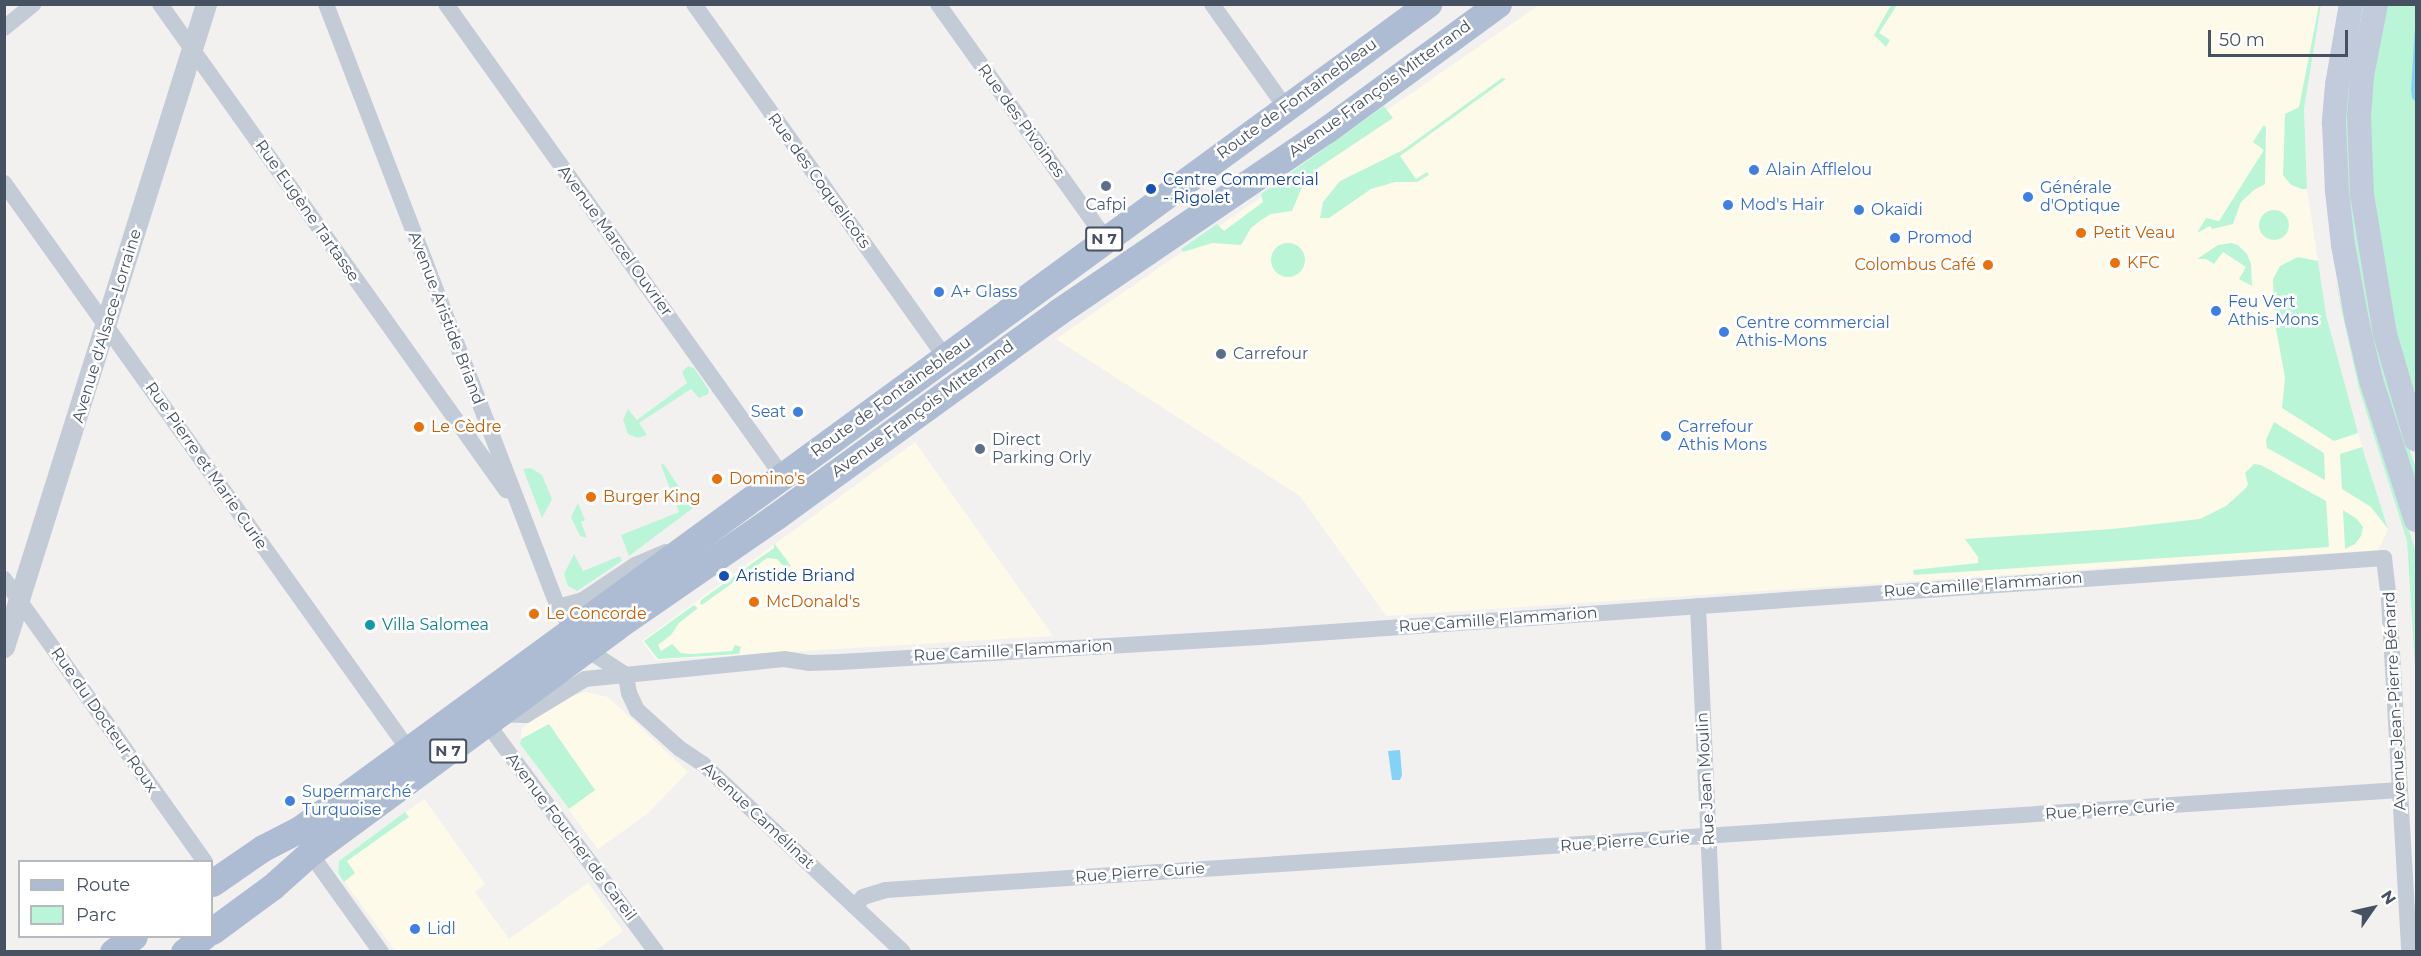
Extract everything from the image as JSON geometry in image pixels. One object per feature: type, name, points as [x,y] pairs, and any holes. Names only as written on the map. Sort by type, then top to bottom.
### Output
[{"type":"main road","name":"Route de Fontainebleau","points":[[213,873],[300,828],[408,749],[579,639],[689,544],[1428,4]]},
{"type":"main road","name":"Avenue François Mitterrand","points":[[213,930],[272,887],[310,853],[492,718],[579,639],[776,517],[1058,312],[1326,130],[1498,4]]},
{"type":"main road","points":[[2351,4],[2337,85],[2334,123],[2337,191],[2343,245],[2371,380],[2416,520]]},
{"type":"main road","points":[[2376,4],[2362,76],[2359,117],[2362,194],[2385,334],[2416,440]]},
{"type":"main road","points":[[113,951],[131,938]]},
{"type":"main road","points":[[184,951],[201,938]]},
{"type":"street","points":[[4,28],[34,4]]},
{"type":"street","name":"Rue Eugène Tartasse","points":[[160,4],[191,51],[522,511]]},
{"type":"street","name":"Avenue d'Alsace-Lorraine","points":[[4,647],[206,4]]},
{"type":"street","name":"Avenue Aristide Briand","points":[[326,4],[558,606],[579,639]]},
{"type":"street","name":"Avenue Marcel Ouvrier","points":[[446,4],[783,477]]},
{"type":"street","name":"Rue des Coquelicots","points":[[694,4],[945,357]]},
{"type":"street","name":"Rue des Pivoines","points":[[938,4],[1105,238]]},
{"type":"street","points":[[1212,4],[1286,108]]},
{"type":"street","name":"Rue Pierre et Marie Curie","points":[[4,183],[408,749]]},
{"type":"street","points":[[455,419],[482,411]]},
{"type":"street","points":[[558,606],[584,600],[635,565],[689,544]]},
{"type":"street","name":"Rue Camille Flammarion","points":[[585,679],[620,672],[784,659],[809,663],[840,662],[1248,638],[2384,558]]},
{"type":"street","name":"Avenue Jean-Pierre Bénard","points":[[2384,558],[2389,600],[2409,951]]},
{"type":"street","name":"Rue du Docteur Roux","points":[[4,579],[201,860]]},
{"type":"street","points":[[492,718],[526,716],[585,679],[579,639],[584,600]]},
{"type":"street","name":"Rue Jean Moulin","points":[[1698,606],[1714,951]]},
{"type":"street","points":[[579,639],[620,672]]},
{"type":"street","name":"Avenue Camélinat","points":[[620,672],[637,710],[679,748],[704,764],[903,951]]},
{"type":"street","name":"Avenue Foucher de Careil","points":[[492,718],[656,951]]},
{"type":"street","name":"Rue Pierre Curie","points":[[855,906],[863,897],[886,890],[2400,790]]},
{"type":"street","points":[[310,853],[381,951]]},
{"type":"shaded area","points":[[1539,5],[2321,5],[2304,109],[2307,189],[2326,315],[2342,382],[2388,530],[2378,550],[1386,616],[1300,496],[1056,339]]},
{"type":"shaded area","points":[[915,442],[1053,636],[656,660],[642,641]]},
{"type":"shaded area","points":[[586,692],[608,697],[688,772],[647,814],[598,849],[520,744],[522,728],[568,697]]},
{"type":"shaded area","points":[[424,799],[485,884],[475,892],[509,939],[588,883],[623,931],[595,951],[395,951],[338,873],[339,861]]},
{"type":"green space","points":[[1891,5],[1897,5],[1879,33],[1890,40],[1886,47],[1874,35]]},
{"type":"green space","points":[[2319,5],[2321,5],[2304,109],[2307,189],[2302,189],[2291,185],[2283,175],[2285,114],[2299,107]]},
{"type":"green space","points":[[2361,5],[2367,5],[2354,72],[2397,411],[2416,469],[2416,492],[2382,387],[2354,253],[2343,119]]},
{"type":"green space","points":[[2386,5],[2416,5],[2416,411],[2391,317],[2370,163],[2371,78]]},
{"type":"green space","points":[[1502,78],[1506,79],[1400,156],[1416,179],[1427,172],[1429,175],[1417,182],[1395,182],[1371,189],[1329,218],[1320,218],[1323,202],[1340,181],[1403,150]]},
{"type":"green space","points":[[1384,106],[1393,118],[1318,168],[1302,187],[1292,211],[1271,214],[1261,220],[1251,228],[1241,245],[1212,243],[1183,252],[1181,249],[1217,224],[1224,231],[1263,202],[1261,194]]},
{"type":"green space","points":[[2264,125],[2266,128],[2265,184],[2241,202],[2233,224],[2212,229],[2210,226],[2197,233],[2206,218],[2219,221],[2264,150],[2253,142]]},
{"type":"green space","points":[[2274,210],[2285,214],[2289,225],[2285,236],[2274,240],[2263,236],[2259,225],[2263,214]]},
{"type":"green space","points":[[1288,243],[1300,248],[1305,260],[1300,272],[1288,277],[1276,272],[1271,260],[1276,248]]},
{"type":"green space","points":[[2231,243],[2238,245],[2247,254],[2251,264],[2252,286],[2239,279],[2246,267],[2223,252],[2214,264],[2206,259],[2197,259],[2218,245]]},
{"type":"green space","points":[[2298,257],[2318,261],[2326,315],[2358,433],[2334,441],[2282,408],[2285,377],[2275,324],[2273,279],[2280,266]]},
{"type":"green space","points":[[2335,280],[2370,411],[2416,552],[2416,684],[2407,541],[2359,389]]},
{"type":"green space","points":[[688,366],[694,368],[709,390],[708,394],[699,398],[691,389],[639,423],[647,435],[638,438],[628,434],[623,420],[628,409],[637,420],[687,383],[682,372]]},
{"type":"green space","points":[[2274,422],[2324,453],[2325,480],[2267,448],[2266,440]]},
{"type":"green space","points":[[2362,447],[2388,529],[2371,507],[2342,489],[2340,454]]},
{"type":"green space","points":[[663,463],[693,508],[629,556],[621,535],[679,512],[661,465]]},
{"type":"green space","points":[[2254,464],[2261,465],[2326,501],[2329,547],[1914,575],[1913,570],[1978,563],[1978,557],[1965,539],[2112,529],[2200,519],[2226,506],[2246,488],[2248,484],[2245,473]]},
{"type":"green space","points":[[531,468],[542,475],[552,499],[542,518],[523,469]]},
{"type":"green space","points":[[578,503],[585,520],[581,522],[587,538],[580,536],[571,517]]},
{"type":"green space","points":[[2343,510],[2357,519],[2363,527],[2361,536],[2355,544],[2345,549]]},
{"type":"green space","points":[[774,543],[791,566],[786,569],[777,559],[767,558],[702,605],[700,603],[701,600],[774,548]]},
{"type":"green space","points":[[574,554],[583,571],[620,556],[622,561],[577,591],[568,586],[564,574]]},
{"type":"green space","points":[[694,605],[698,608],[679,623],[671,635],[658,645],[661,651],[672,644],[681,653],[691,654],[732,651],[735,645],[741,647],[739,654],[658,659],[644,641]]},
{"type":"green space","points":[[549,724],[595,790],[569,809],[520,744],[521,739]]},
{"type":"green space","points":[[405,812],[409,817],[347,861],[355,873],[344,882],[338,873],[339,861]]},
{"type":"water","points":[[2416,12],[2416,102],[2412,98],[2411,90]]},
{"type":"water","points":[[1400,750],[1402,775],[1400,780],[1392,780],[1388,751]]},
{"type":"place","name":"Alain Afflelou","points":[[1754,170]]},
{"type":"place","name":"Cafpi","points":[[1106,186]]},
{"type":"place","name":"Centre Commercial - Rigolet","points":[[1151,189]]},
{"type":"place","name":"Générale d'Optique","points":[[2028,197]]},
{"type":"place","name":"Mod's Hair","points":[[1728,205]]},
{"type":"place","name":"Okaïdi","points":[[1859,210]]},
{"type":"place","name":"Petit Veau","points":[[2081,233]]},
{"type":"place","name":"Promod","points":[[1895,238]]},
{"type":"place","name":"KFC","points":[[2115,263]]},
{"type":"place","name":"Colombus Café","points":[[1988,265]]},
{"type":"place","name":"A+ Glass","points":[[939,292]]},
{"type":"place","name":"Feu Vert Athis-Mons","points":[[2216,311]]},
{"type":"place","name":"Centre commercial Athis-Mons","points":[[1724,332]]},
{"type":"place","name":"Carrefour","points":[[1221,354]]},
{"type":"place","name":"Seat","points":[[798,412]]},
{"type":"place","name":"Le Cèdre","points":[[419,427]]},
{"type":"place","name":"Carrefour Athis Mons","points":[[1666,436]]},
{"type":"place","name":"Direct Parking Orly","points":[[980,449]]},
{"type":"place","name":"Domino's","points":[[717,479]]},
{"type":"place","name":"Burger King","points":[[591,497]]},
{"type":"place","name":"Aristide Briand","points":[[724,576]]},
{"type":"place","name":"McDonald's","points":[[754,602]]},
{"type":"place","name":"Le Concorde","points":[[534,614]]},
{"type":"place","name":"Villa Salomea","points":[[370,625]]},
{"type":"place","name":"Supermarché Turquoise","points":[[290,801]]},
{"type":"place","name":"Lidl","points":[[415,929]]}]
